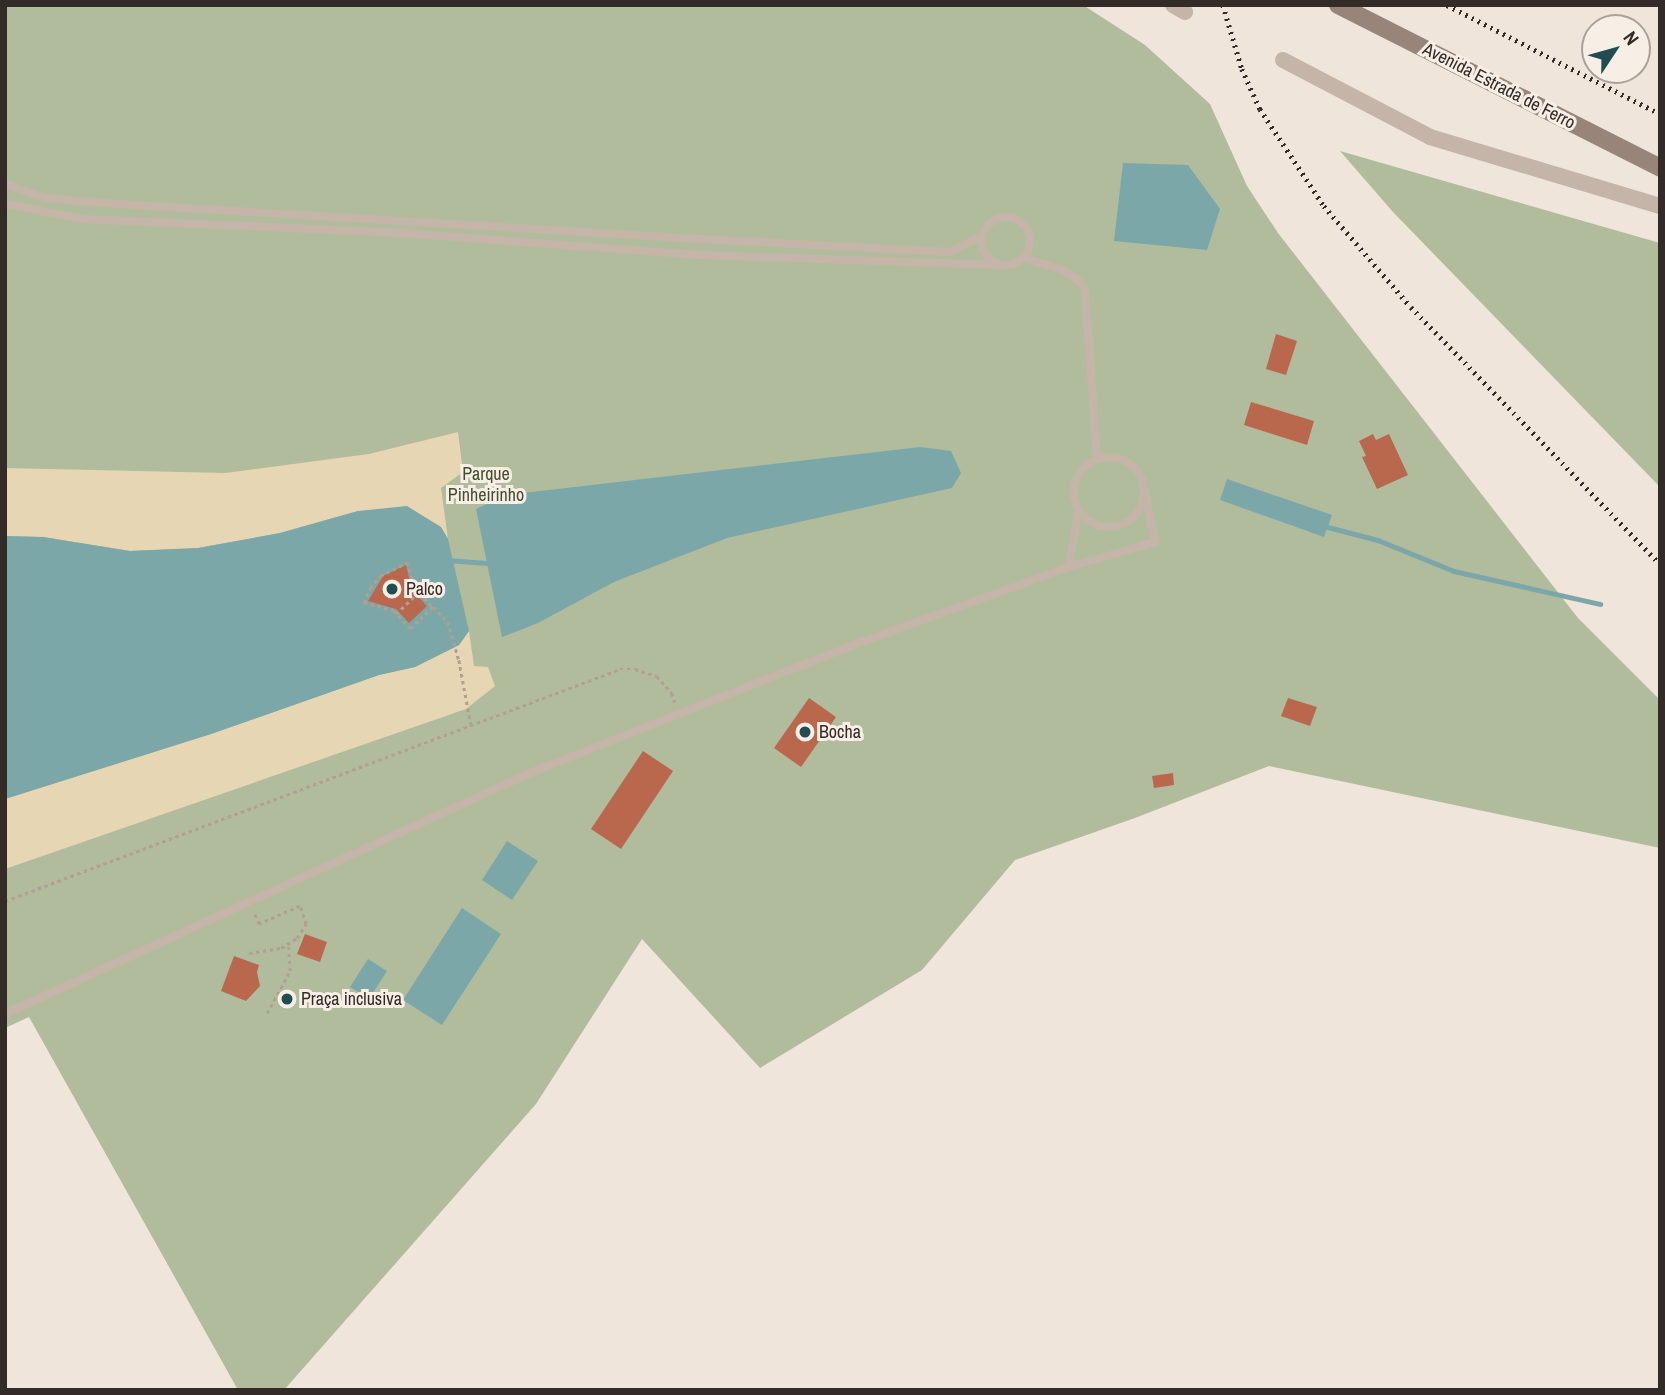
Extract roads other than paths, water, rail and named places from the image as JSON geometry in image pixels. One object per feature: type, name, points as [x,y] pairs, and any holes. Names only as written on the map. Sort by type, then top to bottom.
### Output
[{"type":"main road","name":"Avenida Estrada de Ferro","points":[[1338,5],[1660,168]]},
{"type":"street","points":[[1283,60],[1430,137],[1660,206]]},
{"type":"lane","points":[[5,184],[44,198],[118,204],[700,239],[950,252],[981,236]]},
{"type":"lane","points":[[5,204],[82,219],[400,233],[699,254],[1001,265],[1014,265],[1024,258],[1030,246],[1029,233],[1022,223],[1010,217],[998,218],[987,225],[981,236],[982,249],[989,260],[1001,265]]},
{"type":"lane","points":[[1024,258],[1061,269],[1078,280],[1086,290],[1097,458]]},
{"type":"lane","points":[[5,1014],[530,773],[679,713],[1069,567],[1155,542],[1144,488],[1139,473],[1128,462],[1113,457],[1097,458],[1083,467],[1075,480],[1073,496],[1079,511],[1090,523],[1105,528],[1121,526],[1134,518],[1142,504],[1144,488]]},
{"type":"lane","points":[[1069,567],[1079,511]]},
{"type":"water","points":[[1123,163],[1188,165],[1220,209],[1207,250],[1114,241]]},
{"type":"water","points":[[920,447],[951,451],[961,473],[952,488],[727,538],[614,582],[538,623],[502,637],[476,509],[506,495]]},
{"type":"water","points":[[1227,479],[1332,515],[1324,537],[1220,500]]},
{"type":"water","points":[[407,506],[441,527],[448,539],[469,631],[459,645],[415,667],[379,675],[211,734],[5,799],[5,536],[43,537],[130,551],[198,548],[280,533],[358,511]]},
{"type":"water","points":[[507,841],[538,861],[512,900],[482,880]]},
{"type":"water","points":[[462,908],[501,934],[442,1025],[403,1000]]},
{"type":"water","points":[[368,959],[387,971],[369,999],[350,987]]},
{"type":"waterway","points":[[1328,527],[1378,540],[1454,571],[1600,604]]},
{"type":"waterway","points":[[446,560],[487,563]]},
{"type":"railway","points":[[1223,5],[1242,69],[1260,109],[1324,206],[1411,307],[1660,564]]},
{"type":"railway","points":[[1447,5],[1660,114]]},
{"type":"place","name":"Palco","points":[[392,589]]},
{"type":"place","name":"Bocha","points":[[805,732]]},
{"type":"place","name":"Praça inclusiva","points":[[287,999]]},
{"type":"park label","name":"Parque Pinheirinho","points":[[486,485]]}]
